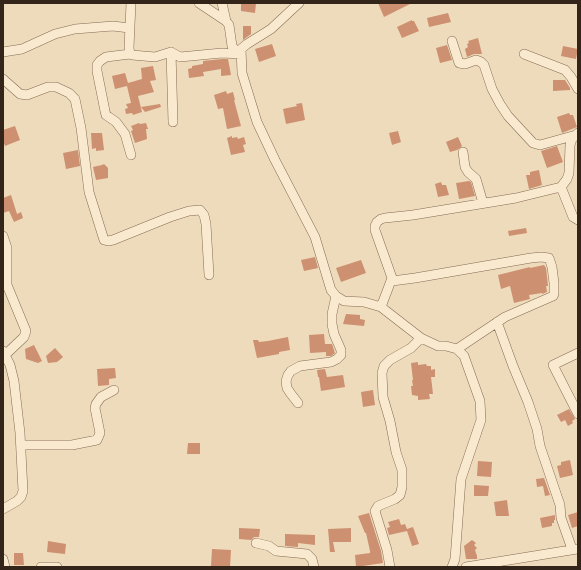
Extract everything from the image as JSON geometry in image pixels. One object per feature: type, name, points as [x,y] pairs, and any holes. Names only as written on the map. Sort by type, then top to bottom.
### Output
[{"type":"street","points":[[130,54],[131,3]]},
{"type":"street","points":[[199,3],[226,21],[231,28],[232,46],[241,54]]},
{"type":"street","points":[[222,3],[226,21]]},
{"type":"street","points":[[300,3],[271,29],[247,44],[242,49],[242,73],[257,122],[315,237],[331,290],[336,296],[344,301],[364,302],[381,307],[421,338],[438,346],[446,346],[457,349],[464,356],[470,369],[480,401],[481,420],[461,479],[456,559],[452,567]]},
{"type":"street","points":[[3,52],[22,49],[55,34],[75,29],[113,26],[130,28]]},
{"type":"street","points":[[452,41],[459,63],[464,64],[476,60],[484,65],[492,89],[500,104],[508,116],[533,144],[540,145],[577,134]]},
{"type":"street","points":[[132,155],[125,134],[116,122],[106,114],[97,71],[97,66],[100,61],[106,57],[130,54],[136,56],[155,57],[171,52],[180,57],[222,52],[241,54]]},
{"type":"street","points":[[171,52],[173,122]]},
{"type":"street","points":[[524,54],[565,70],[578,89]]},
{"type":"street","points":[[3,79],[20,94],[27,94],[48,87],[56,87],[69,93],[75,99],[81,128],[89,192],[104,240],[113,240],[170,217],[189,211],[200,210],[204,214],[206,224],[209,275]]},
{"type":"street","points":[[381,307],[392,281],[375,230],[375,226],[380,219],[516,198],[561,187],[567,179],[570,144],[572,139],[577,134]]},
{"type":"street","points":[[463,152],[465,167],[476,179],[483,203]]},
{"type":"street","points":[[561,187],[572,215],[576,220],[578,220]]},
{"type":"street","points":[[3,236],[6,248],[6,285],[26,331],[24,337],[4,353],[10,365],[14,381],[21,445],[23,491],[18,501],[3,509]]},
{"type":"street","points":[[392,281],[536,258],[549,258],[552,267],[554,284],[553,296],[497,322],[457,349]]},
{"type":"street","points":[[298,403],[287,388],[286,381],[291,371],[300,366],[331,362],[341,356],[341,350],[334,334],[332,324],[332,314],[336,296]]},
{"type":"street","points":[[466,567],[575,549],[561,518],[560,506],[541,450],[528,402],[497,322]]},
{"type":"street","points":[[390,567],[387,550],[375,511],[378,506],[395,499],[400,495],[402,487],[402,470],[396,452],[384,396],[382,373],[384,366],[390,360],[411,348],[421,338]]},
{"type":"street","points":[[578,353],[553,365],[578,414]]},
{"type":"street","points":[[21,445],[72,445],[97,440],[100,433],[96,404],[99,399],[114,390]]},
{"type":"street","points":[[256,543],[269,546],[276,551],[307,554],[312,559],[314,567]]},
{"type":"street","points":[[3,559],[5,567]]},
{"type":"street","points":[[41,567],[57,567]]},
{"type":"building","points":[[241,3],[256,3],[255,13],[241,11]]},
{"type":"building","points":[[378,3],[412,3],[384,17]]},
{"type":"building","points":[[448,13],[451,22],[429,27],[427,18]]},
{"type":"building","points":[[412,20],[419,31],[402,38],[397,27]]},
{"type":"building","points":[[243,26],[251,26],[251,34],[243,40]]},
{"type":"building","points":[[478,38],[482,54],[474,54],[467,57],[465,49],[468,47],[468,41]]},
{"type":"building","points":[[272,44],[276,56],[259,62],[255,49]]},
{"type":"building","points":[[447,45],[452,60],[440,63],[436,48]]},
{"type":"building","points":[[563,46],[578,49],[576,59],[561,56]]},
{"type":"building","points":[[228,59],[231,75],[221,76],[221,69],[203,72],[204,76],[189,78],[188,69],[192,68],[192,66],[203,64],[203,61]]},
{"type":"building","points":[[153,66],[156,80],[150,81],[154,92],[138,96],[142,112],[133,115],[132,113],[126,114],[125,109],[128,108],[126,104],[131,103],[127,86],[115,89],[112,76],[125,73],[128,83],[142,79],[141,68]]},
{"type":"building","points":[[553,80],[565,80],[570,90],[553,91]]},
{"type":"building","points":[[226,91],[227,94],[233,92],[241,126],[227,129],[223,108],[218,109],[214,95]]},
{"type":"building","points":[[302,103],[305,120],[286,124],[283,109],[297,106],[296,104]]},
{"type":"building","points":[[160,104],[161,107],[145,112],[141,107]]},
{"type":"building","points":[[569,113],[570,115],[573,115],[577,127],[562,133],[557,117]]},
{"type":"building","points":[[139,123],[146,123],[148,129],[146,129],[147,139],[135,143],[131,126]]},
{"type":"building","points":[[15,126],[20,140],[5,146],[3,141],[3,130]]},
{"type":"building","points":[[398,131],[401,142],[392,145],[389,133]]},
{"type":"building","points":[[91,133],[102,133],[104,150],[96,151],[96,148],[92,149]]},
{"type":"building","points":[[232,136],[232,138],[237,137],[238,139],[244,137],[246,144],[243,145],[245,152],[231,155],[227,138]]},
{"type":"building","points":[[458,137],[462,146],[457,150],[450,152],[446,142]]},
{"type":"building","points":[[557,146],[563,162],[547,168],[541,151]]},
{"type":"building","points":[[78,150],[80,166],[66,169],[63,153]]},
{"type":"building","points":[[104,164],[108,168],[108,178],[96,180],[93,167]]},
{"type":"building","points":[[539,170],[542,185],[529,189],[526,175],[530,175],[530,172]]},
{"type":"building","points":[[441,182],[442,185],[446,185],[449,195],[438,197],[435,184]]},
{"type":"building","points":[[471,182],[475,196],[459,199],[456,183]]},
{"type":"building","points":[[11,195],[17,214],[21,212],[23,218],[14,222],[9,211],[3,213],[3,198]]},
{"type":"building","points":[[526,228],[527,233],[509,236],[508,231]]},
{"type":"building","points":[[315,257],[318,268],[304,271],[301,260]]},
{"type":"building","points":[[361,260],[366,273],[341,282],[336,268]]},
{"type":"building","points":[[544,265],[546,268],[548,286],[546,286],[547,292],[529,295],[530,299],[514,303],[510,286],[501,289],[498,275]]},
{"type":"building","points":[[346,314],[360,315],[360,319],[365,320],[364,326],[343,324]]},
{"type":"building","points":[[324,334],[325,344],[332,344],[335,353],[331,356],[326,356],[326,352],[310,353],[309,335]]},
{"type":"building","points":[[288,337],[290,350],[279,352],[279,354],[257,358],[253,340],[258,340],[259,342]]},
{"type":"building","points":[[34,345],[42,361],[38,363],[26,359],[25,349]]},
{"type":"building","points":[[55,348],[63,357],[57,362],[48,363],[46,356]]},
{"type":"building","points":[[418,362],[418,365],[426,364],[427,366],[431,366],[431,370],[435,369],[435,377],[431,377],[433,394],[429,394],[430,399],[418,400],[418,396],[412,395],[411,386],[413,386],[413,380],[411,363]]},
{"type":"building","points":[[115,368],[116,378],[109,379],[109,385],[98,386],[97,369]]},
{"type":"building","points":[[325,369],[327,377],[343,375],[345,387],[321,391],[317,370]]},
{"type":"building","points":[[373,390],[375,405],[363,407],[361,392]]},
{"type":"building","points":[[569,409],[575,419],[572,421],[573,423],[568,426],[565,420],[561,422],[557,415]]},
{"type":"building","points":[[188,443],[200,443],[200,454],[187,454]]},
{"type":"building","points":[[570,460],[573,475],[560,478],[557,466],[561,465],[561,462]]},
{"type":"building","points":[[478,461],[492,462],[491,477],[477,476]]},
{"type":"building","points":[[544,478],[550,495],[545,496],[543,486],[537,487],[536,479]]},
{"type":"building","points":[[474,485],[489,486],[488,496],[474,496]]},
{"type":"building","points":[[507,500],[509,516],[496,516],[494,502]]},
{"type":"building","points":[[578,512],[578,526],[572,528],[568,515]]},
{"type":"building","points":[[369,513],[381,551],[383,563],[356,567],[355,555],[370,553],[366,533],[358,516]]},
{"type":"building","points":[[555,515],[555,520],[554,523],[552,523],[552,526],[542,528],[540,518]]},
{"type":"building","points":[[399,519],[401,525],[405,524],[407,529],[413,527],[419,544],[412,546],[407,531],[389,535],[387,528],[390,527],[388,522]]},
{"type":"building","points":[[239,528],[260,529],[259,537],[254,537],[251,540],[239,539]]},
{"type":"building","points":[[351,528],[351,542],[333,542],[335,552],[330,552],[328,529]]},
{"type":"building","points":[[285,534],[315,535],[315,545],[298,543],[298,547],[285,546]]},
{"type":"building","points":[[472,540],[476,543],[474,545],[477,548],[475,550],[477,559],[466,559],[464,546]]},
{"type":"building","points":[[48,541],[66,544],[65,554],[47,552]]},
{"type":"building","points":[[212,549],[231,550],[230,567],[211,566]]},
{"type":"building","points":[[14,553],[23,553],[24,565],[14,565]]}]
